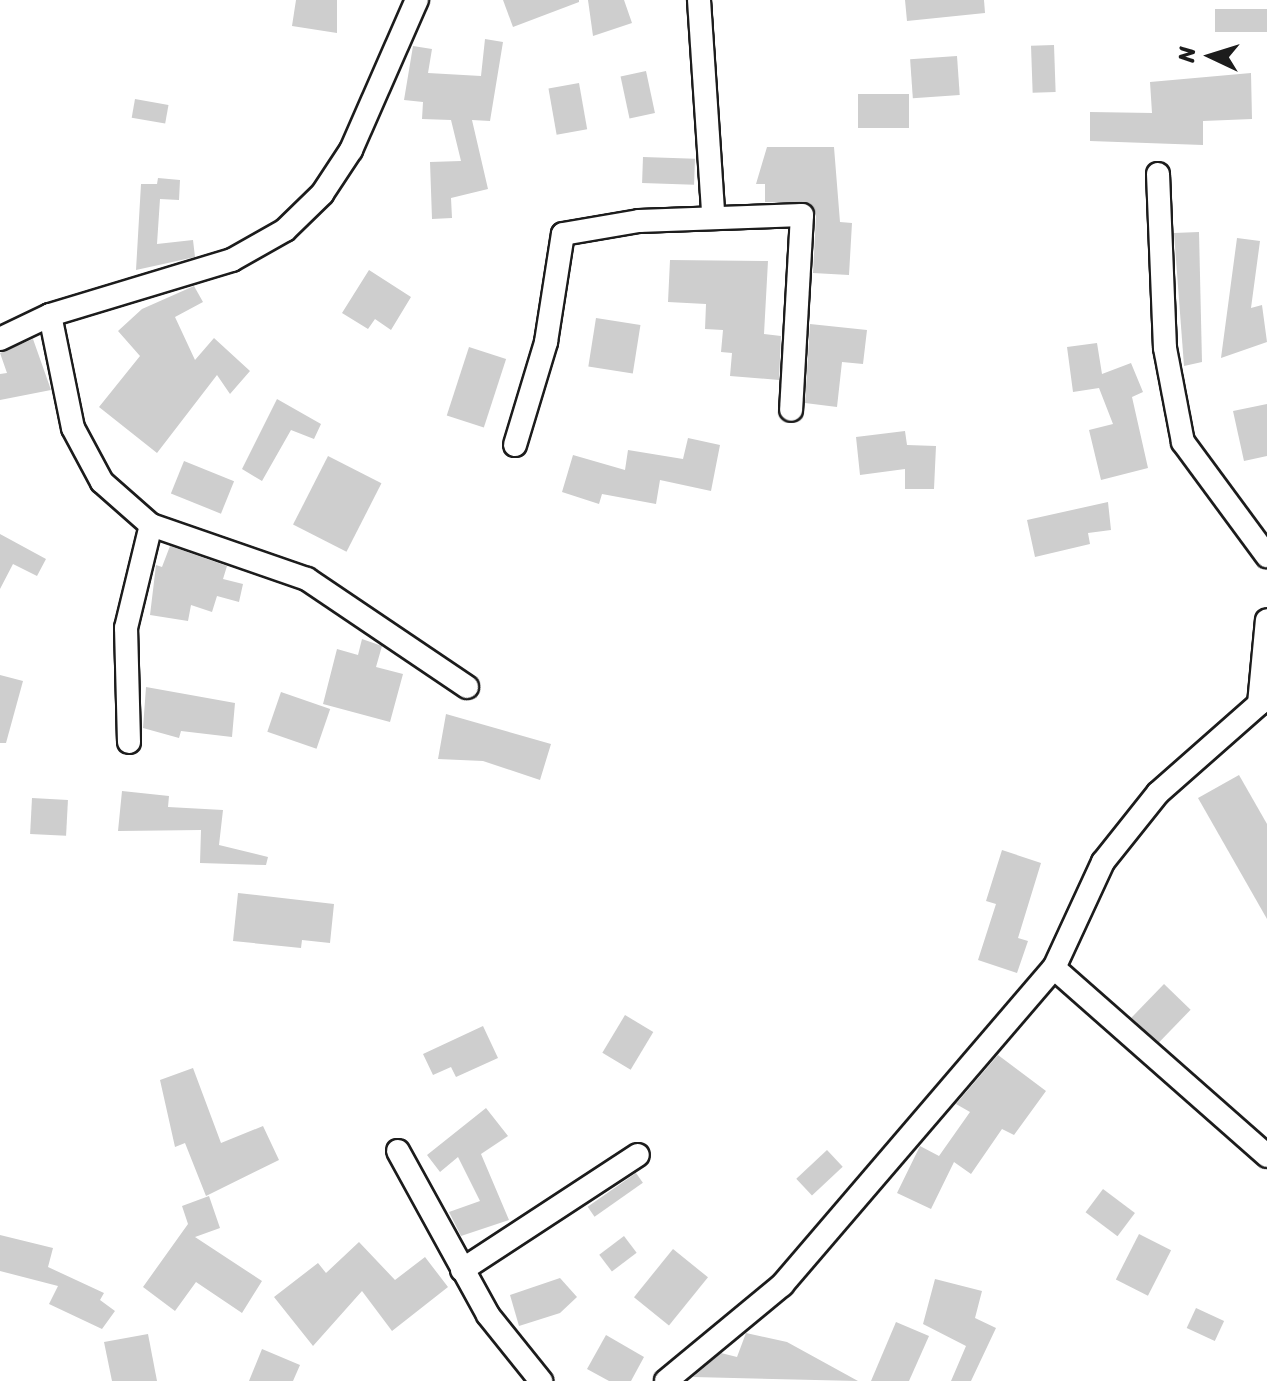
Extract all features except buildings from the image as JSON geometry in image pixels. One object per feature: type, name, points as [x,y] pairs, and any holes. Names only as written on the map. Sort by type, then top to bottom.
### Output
[{"type":"street","points":[[0,339],[50,315],[232,260],[285,230],[322,194],[351,150],[417,0]]},
{"type":"street","points":[[699,0],[713,213]]},
{"type":"street","points":[[1158,174],[1165,348],[1183,442],[1267,556]]},
{"type":"street","points":[[515,445],[546,342],[563,234],[713,213],[802,215],[791,410]]},
{"type":"street","points":[[50,315],[73,428],[102,482],[151,525],[307,579],[467,687]]},
{"type":"street","points":[[129,742],[126,628],[151,525]]},
{"type":"street","points":[[666,1381],[782,1285],[1054,968],[1103,862],[1158,793],[1259,704],[1267,620]]},
{"type":"street","points":[[1054,968],[1267,1156]]},
{"type":"street","points":[[398,1151],[462,1270],[541,1381]]},
{"type":"street","points":[[462,1270],[638,1155]]}]
